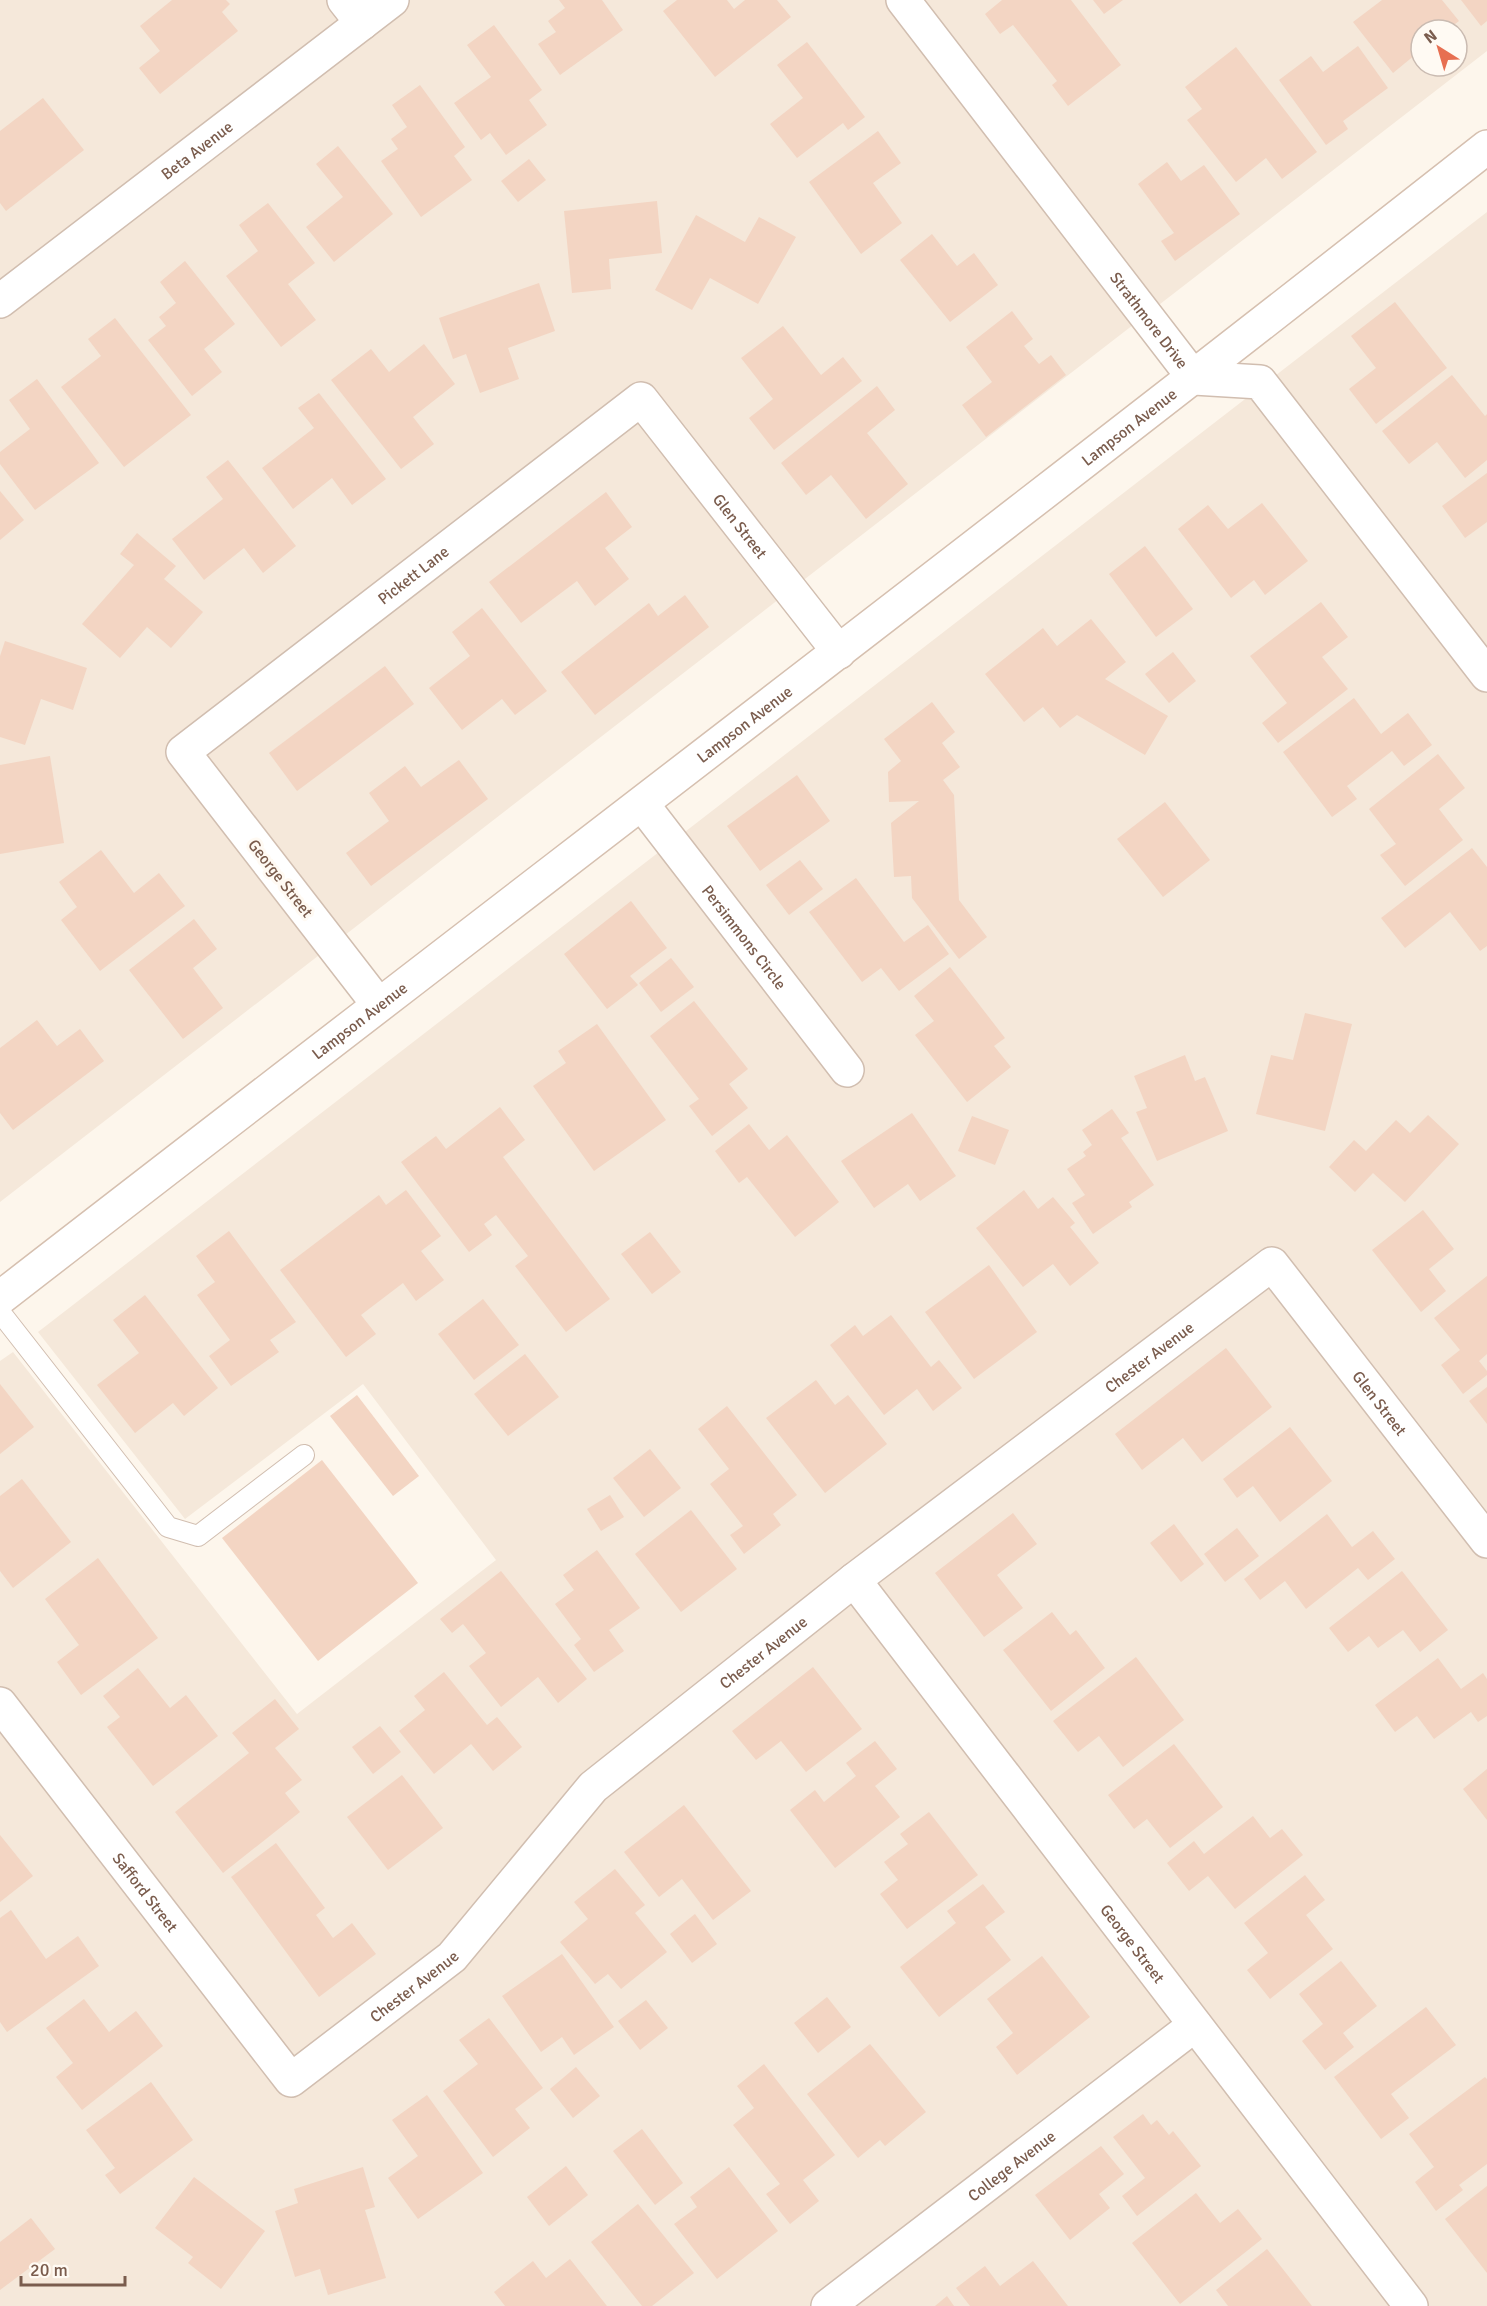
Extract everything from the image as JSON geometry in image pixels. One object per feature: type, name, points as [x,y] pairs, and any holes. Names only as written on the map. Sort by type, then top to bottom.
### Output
[{"type":"street","name":"Beta Avenue","points":[[0,301],[353,12],[392,0]]},
{"type":"street","name":"Strathmore Drive","points":[[903,0],[1194,378],[1260,382],[1487,675]]},
{"type":"street","name":"Lampson Avenue","points":[[0,1298],[378,1004],[642,804],[1194,378],[1487,147]]},
{"type":"street","name":"Glen Street","points":[[641,399],[839,652]]},
{"type":"street","name":"Pickett Lane","points":[[183,752],[641,399]]},
{"type":"street","name":"George Street","points":[[183,752],[378,1004]]},
{"type":"street","name":"Persimmons Circle","points":[[642,804],[847,1070]]},
{"type":"street","name":"Glen Street","points":[[1272,1264],[1487,1541]]},
{"type":"street","name":"Chester Avenue","points":[[291,2080],[452,1957],[593,1787],[854,1580],[1272,1264]]},
{"type":"street","name":"George Street","points":[[854,1580],[1411,2306]]},
{"type":"street","name":"Safford Street","points":[[0,1704],[291,2080]]},
{"type":"street","name":"College Avenue","points":[[828,2306],[1196,2025]]},
{"type":"lane","points":[[0,1312],[168,1527],[198,1536],[304,1455]]},
{"type":"shaded area","points":[[0,0],[1487,0],[1487,51],[1469,65],[1469,18],[1409,18],[1409,78],[1452,78],[0,1202]]},
{"type":"shaded area","points":[[1487,212],[1487,2306],[0,2306],[0,1361],[13,1352],[297,1714],[496,1560],[363,1384],[185,1519],[38,1332]]},
{"type":"building","points":[[172,0],[226,0],[230,4],[222,12],[238,31],[160,94],[139,68],[160,51],[140,26]]},
{"type":"building","points":[[559,0],[602,0],[623,30],[560,75],[538,44],[556,32],[548,21],[565,8]]},
{"type":"building","points":[[677,0],[727,0],[734,9],[745,0],[777,0],[791,17],[715,77],[663,11]]},
{"type":"building","points":[[1002,0],[1071,0],[1121,65],[1068,106],[1052,85],[1057,81],[1013,25],[1000,34],[985,14]]},
{"type":"building","points":[[1093,0],[1123,0],[1104,14]]},
{"type":"building","points":[[1382,0],[1442,0],[1457,18],[1409,18],[1409,60],[1393,73],[1353,22]]},
{"type":"building","points":[[1461,0],[1487,0],[1487,21],[1481,26]]},
{"type":"building","points":[[494,25],[542,90],[529,100],[547,125],[506,155],[490,133],[481,140],[454,103],[491,77],[467,45]]},
{"type":"building","points":[[807,42],[865,117],[848,130],[843,123],[797,158],[770,124],[803,98],[777,65]]},
{"type":"building","points":[[1358,46],[1388,88],[1343,121],[1348,129],[1326,145],[1279,80],[1311,56],[1323,72]]},
{"type":"building","points":[[1236,47],[1317,152],[1282,179],[1266,158],[1236,182],[1187,120],[1202,109],[1185,87]]},
{"type":"building","points":[[420,85],[465,147],[454,156],[472,180],[421,217],[381,161],[398,149],[391,139],[407,127],[392,105]]},
{"type":"building","points":[[43,98],[84,150],[6,211],[0,203],[0,131]]},
{"type":"building","points":[[878,131],[901,163],[873,183],[902,223],[861,254],[809,182]]},
{"type":"building","points":[[338,146],[393,214],[334,262],[306,227],[343,197],[316,164]]},
{"type":"building","points":[[529,159],[546,180],[518,202],[501,181]]},
{"type":"building","points":[[1167,162],[1181,181],[1204,165],[1240,214],[1175,261],[1161,241],[1174,233],[1138,184]]},
{"type":"building","points":[[657,201],[662,253],[609,259],[611,289],[572,293],[564,211]]},
{"type":"building","points":[[268,203],[315,263],[288,284],[316,320],[281,347],[226,276],[258,251],[239,225]]},
{"type":"building","points":[[696,215],[745,242],[759,217],[796,237],[758,304],[710,278],[692,310],[655,290]]},
{"type":"building","points":[[932,234],[957,266],[974,253],[998,285],[950,322],[900,260]]},
{"type":"building","points":[[185,261],[235,324],[204,349],[222,372],[192,396],[148,340],[166,326],[159,317],[176,303],[160,282]]},
{"type":"building","points":[[539,283],[555,331],[508,348],[519,379],[480,393],[466,354],[453,359],[439,318]]},
{"type":"building","points":[[1395,302],[1447,368],[1376,424],[1349,389],[1376,368],[1351,336]]},
{"type":"building","points":[[1012,311],[1033,339],[1024,346],[1039,364],[1051,355],[1066,375],[986,437],[962,405],[992,382],[966,347]]},
{"type":"building","points":[[115,318],[191,415],[124,467],[61,387],[101,356],[88,339]]},
{"type":"building","points":[[783,326],[821,375],[843,357],[862,381],[774,450],[749,418],[773,399],[741,358]]},
{"type":"building","points":[[424,344],[455,384],[413,417],[434,444],[401,469],[331,380],[371,349],[389,372]]},
{"type":"building","points":[[1452,375],[1485,416],[1487,414],[1487,460],[1465,478],[1437,442],[1409,464],[1382,431]]},
{"type":"building","points":[[37,379],[99,463],[35,510],[0,464],[0,452],[30,429],[9,400]]},
{"type":"building","points":[[877,386],[895,410],[867,433],[908,484],[866,519],[831,475],[806,495],[781,463]]},
{"type":"building","points":[[319,393],[386,479],[352,505],[332,478],[293,509],[262,468],[314,428],[298,408]]},
{"type":"building","points":[[228,460],[296,546],[263,573],[244,548],[204,580],[172,539],[223,499],[206,477]]},
{"type":"building","points":[[1487,473],[1487,522],[1465,538],[1442,506]]},
{"type":"building","points":[[0,491],[24,520],[0,540]]},
{"type":"building","points":[[606,492],[632,527],[605,548],[629,579],[595,606],[577,581],[521,623],[489,582]]},
{"type":"building","points":[[1262,503],[1308,561],[1265,595],[1254,580],[1231,598],[1178,529],[1208,505],[1228,529]]},
{"type":"building","points":[[137,533],[176,566],[164,579],[203,612],[171,648],[147,627],[120,658],[82,624],[134,565],[120,554]]},
{"type":"building","points":[[1145,546],[1193,609],[1156,637],[1109,574]]},
{"type":"building","points":[[685,595],[709,627],[595,715],[561,672],[649,603],[658,616]]},
{"type":"building","points":[[1321,602],[1348,637],[1322,657],[1348,689],[1278,743],[1262,723],[1287,703],[1250,656]]},
{"type":"building","points":[[482,608],[547,691],[515,715],[502,699],[462,730],[429,688],[470,656],[452,632]]},
{"type":"building","points":[[1091,619],[1126,662],[1105,679],[1168,716],[1145,755],[1077,715],[1060,728],[1043,707],[1024,722],[985,674],[1043,628],[1057,646]]},
{"type":"building","points":[[5,641],[87,668],[73,710],[41,699],[25,745],[0,737],[0,656]]},
{"type":"building","points":[[1173,652],[1196,681],[1169,703],[1145,674]]},
{"type":"building","points":[[385,666],[414,704],[297,791],[269,753]]},
{"type":"building","points":[[1354,698],[1381,734],[1408,713],[1432,745],[1404,766],[1392,751],[1347,786],[1357,799],[1332,817],[1283,752]]},
{"type":"building","points":[[932,702],[955,732],[942,743],[960,767],[943,780],[954,795],[959,900],[987,937],[959,959],[912,898],[911,876],[894,877],[891,823],[919,801],[889,802],[888,772],[901,761],[884,739]]},
{"type":"building","points":[[1438,754],[1465,788],[1439,809],[1463,840],[1405,886],[1380,855],[1396,844],[1369,809]]},
{"type":"building","points":[[50,756],[64,843],[0,854],[0,765]]},
{"type":"building","points":[[459,760],[488,799],[371,886],[346,853],[389,821],[369,793],[405,766],[421,787]]},
{"type":"building","points":[[797,775],[830,821],[760,871],[727,826]]},
{"type":"building","points":[[1165,802],[1210,860],[1163,897],[1117,839]]},
{"type":"building","points":[[1472,848],[1487,867],[1487,946],[1480,951],[1450,912],[1405,948],[1381,918]]},
{"type":"building","points":[[101,850],[134,893],[159,873],[185,906],[100,971],[61,920],[77,907],[59,882]]},
{"type":"building","points":[[800,860],[823,889],[789,915],[766,885]]},
{"type":"building","points":[[856,878],[904,942],[928,925],[949,954],[899,991],[881,968],[862,982],[809,912]]},
{"type":"building","points":[[631,901],[667,948],[630,976],[638,985],[607,1009],[564,954]]},
{"type":"building","points":[[194,919],[217,949],[193,968],[223,1008],[183,1039],[129,970]]},
{"type":"building","points":[[671,958],[694,987],[661,1012],[639,983]]},
{"type":"building","points":[[950,967],[1005,1038],[994,1046],[1011,1067],[967,1102],[915,1035],[934,1021],[914,996]]},
{"type":"building","points":[[694,1001],[748,1069],[729,1084],[748,1108],[712,1136],[689,1106],[699,1099],[650,1036]]},
{"type":"building","points":[[1305,1013],[1352,1024],[1325,1131],[1256,1114],[1271,1055],[1293,1060]]},
{"type":"building","points":[[37,1020],[57,1046],[80,1029],[104,1061],[13,1130],[0,1113],[0,1048]]},
{"type":"building","points":[[597,1024],[666,1120],[594,1171],[533,1086],[566,1063],[558,1051]]},
{"type":"building","points":[[1185,1055],[1195,1081],[1205,1077],[1228,1131],[1157,1161],[1136,1112],[1147,1108],[1134,1076]]},
{"type":"building","points":[[500,1107],[525,1140],[503,1157],[610,1299],[566,1332],[515,1266],[528,1256],[496,1215],[484,1224],[492,1235],[469,1252],[401,1162],[436,1136],[446,1149]]},
{"type":"building","points":[[1112,1109],[1129,1133],[1121,1138],[1154,1185],[1129,1202],[1132,1207],[1093,1234],[1072,1203],[1085,1195],[1067,1169],[1086,1156],[1083,1152],[1092,1145],[1082,1130]]},
{"type":"building","points":[[912,1113],[956,1176],[920,1201],[908,1184],[874,1208],[841,1161]]},
{"type":"building","points":[[1428,1115],[1459,1144],[1405,1202],[1373,1173],[1355,1192],[1329,1167],[1354,1140],[1366,1151],[1396,1120],[1410,1133]]},
{"type":"building","points":[[972,1116],[1009,1130],[995,1165],[958,1151]]},
{"type":"building","points":[[749,1124],[769,1150],[787,1135],[839,1202],[795,1237],[747,1177],[739,1183],[715,1151]]},
{"type":"building","points":[[406,1190],[441,1236],[421,1251],[444,1280],[416,1301],[403,1283],[361,1315],[376,1334],[346,1357],[280,1270],[379,1195],[386,1205]]},
{"type":"building","points":[[1024,1190],[1038,1209],[1053,1197],[1075,1223],[1070,1227],[1099,1263],[1070,1286],[1053,1264],[1023,1287],[976,1228]]},
{"type":"building","points":[[1423,1210],[1454,1249],[1429,1269],[1446,1291],[1421,1312],[1372,1250]]},
{"type":"building","points":[[229,1231],[296,1322],[270,1340],[279,1352],[231,1386],[209,1356],[230,1340],[197,1295],[215,1282],[196,1256]]},
{"type":"building","points":[[650,1232],[681,1272],[652,1294],[621,1254]]},
{"type":"building","points":[[989,1265],[1037,1332],[974,1379],[925,1312]]},
{"type":"building","points":[[1487,1276],[1487,1354],[1479,1361],[1487,1371],[1487,1375],[1463,1394],[1441,1365],[1460,1350],[1434,1318]]},
{"type":"building","points":[[145,1295],[218,1388],[184,1416],[173,1403],[135,1433],[97,1385],[139,1353],[113,1320]]},
{"type":"building","points":[[483,1299],[519,1345],[474,1380],[438,1334]]},
{"type":"building","points":[[891,1315],[931,1367],[939,1360],[962,1388],[933,1411],[917,1389],[884,1415],[830,1345],[855,1325],[863,1336]]},
{"type":"building","points":[[1226,1348],[1272,1407],[1202,1462],[1183,1438],[1142,1470],[1115,1434]]},
{"type":"building","points":[[525,1354],[559,1397],[508,1436],[474,1394]]},
{"type":"building","points":[[816,1380],[835,1405],[848,1395],[887,1444],[825,1493],[766,1418]]},
{"type":"building","points":[[0,1384],[34,1427],[0,1454]]},
{"type":"building","points":[[1487,1387],[1487,1424],[1469,1401]]},
{"type":"building","points":[[357,1395],[419,1476],[393,1496],[330,1416]]},
{"type":"building","points":[[727,1406],[797,1495],[773,1514],[781,1525],[744,1554],[730,1535],[743,1526],[710,1484],[729,1469],[698,1429]]},
{"type":"building","points":[[1290,1427],[1332,1481],[1280,1522],[1253,1486],[1237,1498],[1223,1479]]},
{"type":"building","points":[[650,1449],[681,1488],[644,1517],[613,1478]]},
{"type":"building","points":[[322,1460],[418,1583],[318,1661],[222,1538]]},
{"type":"building","points":[[22,1479],[71,1542],[13,1588],[0,1571],[0,1496]]},
{"type":"building","points":[[610,1495],[624,1517],[601,1531],[587,1509]]},
{"type":"building","points":[[691,1510],[737,1569],[681,1612],[635,1554]]},
{"type":"building","points":[[1013,1513],[1037,1544],[997,1575],[1023,1608],[984,1637],[935,1573]]},
{"type":"building","points":[[1327,1514],[1352,1547],[1373,1531],[1395,1559],[1368,1580],[1358,1568],[1306,1609],[1285,1581],[1260,1600],[1244,1579]]},
{"type":"building","points":[[1174,1524],[1204,1564],[1181,1582],[1150,1543]]},
{"type":"building","points":[[1237,1528],[1259,1556],[1225,1582],[1204,1554]]},
{"type":"building","points":[[597,1550],[640,1608],[609,1630],[624,1651],[594,1672],[574,1645],[581,1639],[555,1604],[574,1590],[563,1575]]},
{"type":"building","points":[[98,1558],[158,1638],[81,1695],[57,1662],[79,1645],[45,1599]]},
{"type":"building","points":[[501,1571],[587,1679],[558,1703],[538,1677],[501,1707],[469,1666],[486,1653],[463,1624],[452,1633],[440,1619]]},
{"type":"building","points":[[1402,1571],[1448,1630],[1420,1652],[1403,1630],[1378,1648],[1369,1636],[1348,1652],[1329,1628]]},
{"type":"building","points":[[1052,1612],[1070,1635],[1076,1630],[1105,1668],[1051,1711],[1003,1650]]},
{"type":"building","points":[[1136,1657],[1184,1720],[1123,1767],[1099,1736],[1078,1752],[1053,1721]]},
{"type":"building","points":[[1438,1658],[1461,1689],[1483,1673],[1487,1679],[1487,1716],[1478,1722],[1471,1712],[1434,1739],[1417,1716],[1395,1732],[1375,1705]]},
{"type":"building","points":[[813,1667],[862,1729],[806,1772],[781,1741],[756,1760],[732,1731]]},
{"type":"building","points":[[138,1668],[170,1708],[186,1695],[218,1736],[153,1786],[107,1727],[120,1717],[103,1696]]},
{"type":"building","points":[[444,1672],[487,1725],[497,1717],[522,1747],[493,1771],[471,1744],[434,1774],[399,1731],[425,1710],[414,1696]]},
{"type":"building","points":[[275,1699],[299,1729],[275,1748],[302,1780],[285,1793],[300,1812],[223,1873],[175,1812],[249,1753],[232,1733]]},
{"type":"building","points":[[380,1726],[401,1752],[373,1774],[352,1747]]},
{"type":"building","points":[[875,1741],[897,1769],[875,1786],[900,1817],[835,1868],[790,1810],[815,1790],[824,1802],[856,1776],[846,1763]]},
{"type":"building","points":[[1174,1744],[1223,1807],[1170,1848],[1147,1819],[1134,1829],[1108,1795]]},
{"type":"building","points":[[1487,1769],[1487,1820],[1463,1789]]},
{"type":"building","points":[[402,1775],[443,1828],[388,1870],[347,1817]]},
{"type":"building","points":[[684,1805],[751,1891],[713,1920],[682,1879],[659,1897],[624,1852]]},
{"type":"building","points":[[929,1812],[978,1875],[907,1929],[880,1894],[898,1880],[884,1862],[908,1844],[900,1834]]},
{"type":"building","points":[[1253,1816],[1270,1838],[1282,1829],[1303,1855],[1235,1909],[1208,1876],[1189,1891],[1167,1863],[1194,1841],[1204,1854]]},
{"type":"building","points":[[0,1835],[33,1876],[0,1902]]},
{"type":"building","points":[[276,1843],[325,1908],[316,1915],[333,1938],[352,1923],[376,1954],[319,1997],[231,1877]]},
{"type":"building","points":[[615,1869],[645,1905],[635,1913],[667,1952],[621,1989],[608,1974],[595,1984],[560,1942],[588,1919],[574,1902]]},
{"type":"building","points":[[1305,1875],[1325,1900],[1306,1915],[1333,1949],[1270,1999],[1247,1970],[1268,1953],[1244,1923]]},
{"type":"building","points":[[983,1884],[1005,1912],[985,1927],[1011,1960],[939,2017],[900,1967],[956,1923],[947,1911]]},
{"type":"building","points":[[11,1910],[46,1959],[78,1936],[99,1966],[7,2032],[0,2022],[0,1918]]},
{"type":"building","points":[[695,1914],[717,1944],[692,1963],[670,1934]]},
{"type":"building","points":[[562,1954],[614,2027],[574,2055],[562,2037],[541,2052],[502,1996]]},
{"type":"building","points":[[1042,1956],[1090,2017],[1017,2075],[996,2047],[1013,2033],[987,1999]]},
{"type":"building","points":[[1341,1961],[1377,2006],[1343,2033],[1354,2047],[1325,2070],[1302,2041],[1323,2024],[1299,1994]]},
{"type":"building","points":[[827,1997],[851,2027],[818,2053],[794,2023]]},
{"type":"building","points":[[84,1999],[109,2032],[136,2011],[163,2046],[82,2110],[56,2077],[73,2063],[46,2028]]},
{"type":"building","points":[[646,2000],[668,2028],[640,2050],[618,2021]]},
{"type":"building","points":[[1426,2007],[1456,2045],[1391,2094],[1409,2118],[1381,2139],[1334,2077]]},
{"type":"building","points":[[489,2018],[543,2088],[515,2109],[530,2128],[493,2157],[443,2091],[478,2064],[459,2040]]},
{"type":"building","points":[[870,2044],[926,2112],[885,2146],[880,2140],[858,2158],[807,2094]]},
{"type":"building","points":[[764,2064],[835,2155],[803,2180],[819,2201],[790,2224],[766,2194],[780,2184],[733,2125],[754,2108],[737,2086]]},
{"type":"building","points":[[576,2067],[600,2096],[573,2118],[550,2089]]},
{"type":"building","points":[[1485,2077],[1487,2079],[1487,2164],[1459,2185],[1463,2190],[1436,2211],[1415,2182],[1434,2167],[1409,2134]]},
{"type":"building","points":[[151,2082],[193,2140],[120,2194],[105,2175],[115,2168],[86,2130]]},
{"type":"building","points":[[427,2095],[483,2173],[418,2219],[388,2178],[418,2156],[392,2120]]},
{"type":"building","points":[[1143,2114],[1151,2125],[1157,2120],[1169,2135],[1173,2131],[1201,2166],[1137,2216],[1122,2196],[1145,2178],[1113,2137]]},
{"type":"building","points":[[642,2129],[683,2183],[655,2205],[613,2151]]},
{"type":"building","points":[[1101,2146],[1124,2174],[1099,2194],[1110,2208],[1070,2240],[1035,2195]]},
{"type":"building","points":[[566,2166],[588,2195],[549,2226],[527,2197]]},
{"type":"building","points":[[363,2167],[375,2207],[365,2210],[386,2278],[328,2295],[320,2269],[295,2277],[275,2211],[298,2203],[294,2189]]},
{"type":"building","points":[[729,2167],[778,2231],[717,2279],[674,2224],[697,2207],[690,2197]]},
{"type":"building","points":[[194,2177],[265,2231],[221,2289],[188,2263],[193,2257],[155,2228]]},
{"type":"building","points":[[1487,2186],[1487,2273],[1445,2219]]},
{"type":"building","points":[[1196,2193],[1220,2223],[1238,2209],[1262,2239],[1180,2304],[1132,2243]]},
{"type":"building","points":[[638,2204],[694,2273],[652,2306],[642,2306],[591,2242]]},
{"type":"building","points":[[31,2218],[55,2249],[0,2290],[0,2242]]},
{"type":"building","points":[[1267,2249],[1312,2306],[1228,2306],[1216,2290]]},
{"type":"building","points":[[570,2259],[607,2306],[505,2306],[494,2292],[533,2261],[546,2278]]},
{"type":"building","points":[[1033,2261],[1068,2306],[970,2306],[956,2288],[985,2266],[1000,2286]]},
{"type":"building","points":[[947,2296],[954,2306],[935,2306]]}]
